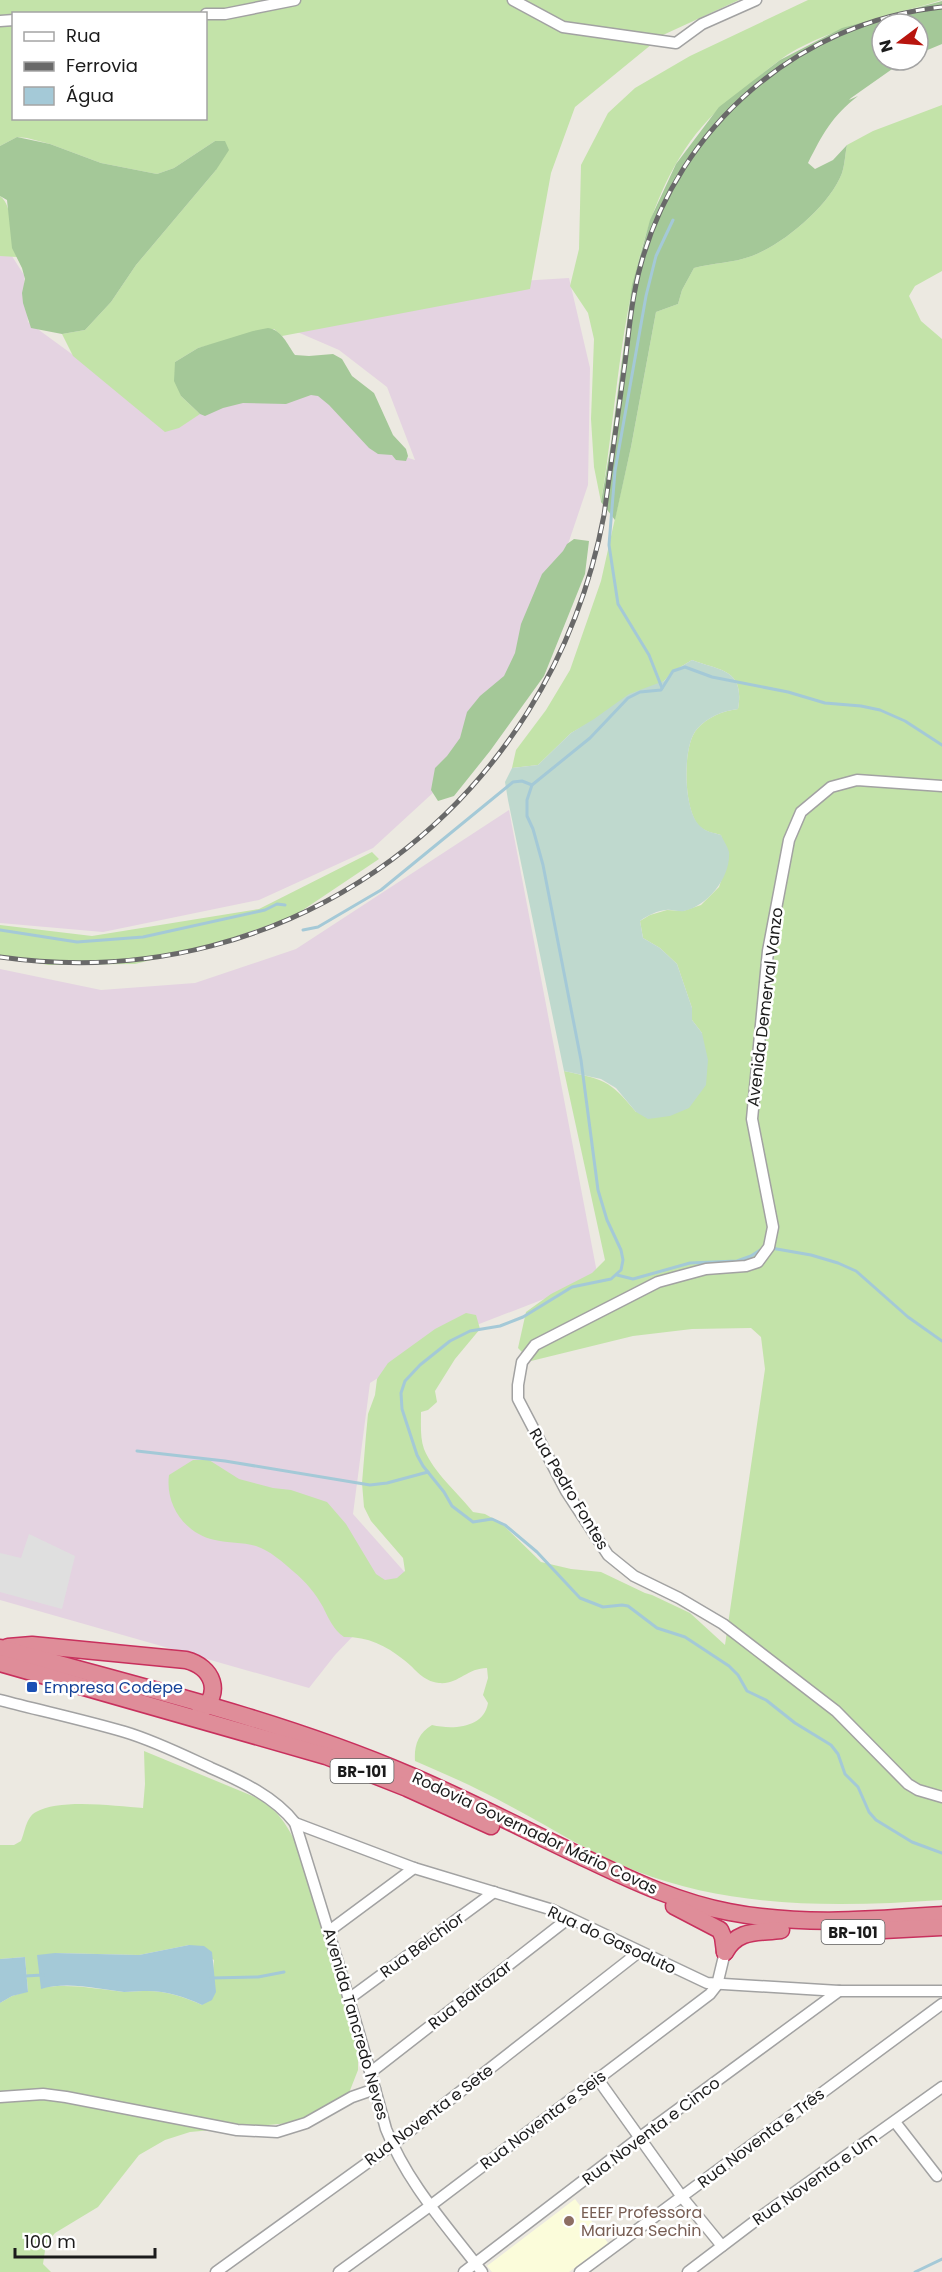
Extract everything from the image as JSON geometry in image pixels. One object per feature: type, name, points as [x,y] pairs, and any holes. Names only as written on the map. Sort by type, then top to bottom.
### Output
[{"type":"highway","points":[[0,1648],[32,1645],[197,1663],[206,1669],[211,1679],[212,1691],[208,1705],[201,1712],[186,1717]]},
{"type":"highway","name":"Rodovia Governador Mário Covas","points":[[0,1648],[208,1705],[332,1746],[409,1775],[630,1880],[684,1900],[728,1912],[795,1920],[835,1922],[942,1915]]},
{"type":"highway","name":"Rodovia Governador Mário Covas","points":[[0,1663],[326,1756],[407,1788],[630,1890],[674,1906],[727,1921],[781,1930],[851,1932],[942,1927]]},
{"type":"highway","points":[[674,1906],[720,1930],[725,1952]]},
{"type":"highway","points":[[725,1952],[731,1942],[739,1936],[781,1930]]},
{"type":"street","points":[[207,14],[225,14],[295,0]]},
{"type":"street","points":[[513,0],[563,27],[676,43],[702,24],[756,0]]},
{"type":"street","name":"Avenida Demerval Vanzo","points":[[769,1247],[772,1227],[752,1119],[768,951],[789,840],[801,812],[831,787],[856,780],[942,786]]},
{"type":"street","name":"Rua Pedro Fontes","points":[[769,1247],[758,1262],[746,1266],[706,1269],[658,1282],[535,1345],[522,1362],[518,1398],[566,1491],[599,1543],[614,1561],[634,1576],[679,1598],[723,1624],[836,1711],[908,1784],[918,1790],[942,1797]]},
{"type":"street","points":[[0,1700],[127,1732],[152,1742],[247,1786],[280,1806],[295,1823]]},
{"type":"street","name":"Rua do Gasoduto","points":[[295,1823],[414,1868],[569,1918],[698,1981],[717,1985],[840,1991],[942,1991]]},
{"type":"street","name":"Avenida Tancredo Neves","points":[[295,1823],[350,1998],[392,2145],[407,2173],[430,2206],[479,2268]]},
{"type":"street","points":[[329,1931],[414,1868]]},
{"type":"street","name":"Rua Belchior","points":[[350,1998],[494,1892]]},
{"type":"street","name":"Rua Baltazar","points":[[370,2072],[569,1918]]},
{"type":"street","name":"Rua Noventa e Sete","points":[[216,2272],[392,2145],[639,1952]]},
{"type":"street","points":[[717,1985],[725,1952]]},
{"type":"street","name":"Rua Noventa e Seis","points":[[339,2272],[710,1994],[717,1985]]},
{"type":"street","name":"Rua Noventa e Cinco","points":[[464,2272],[479,2268],[639,2139],[840,1991]]},
{"type":"street","name":"Rua Noventa e Três","points":[[580,2272],[942,2004]]},
{"type":"street","points":[[597,2078],[682,2197],[722,2246]]},
{"type":"street","name":"Rua Noventa e Um","points":[[688,2272],[942,2087]]},
{"type":"street","points":[[0,2097],[43,2094],[237,2130],[277,2132],[306,2123],[352,2097],[375,2090]]},
{"type":"street","points":[[895,2122],[937,2176]]},
{"type":"shaded area","points":[[0,253],[10,253],[24,275],[28,322],[169,425],[208,408],[312,388],[379,449],[415,460],[387,387],[339,350],[295,331],[361,291],[569,278],[590,368],[588,485],[537,636],[435,791],[373,848],[259,900],[103,932],[0,923]]},
{"type":"shaded area","points":[[692,660],[721,670],[734,679],[738,686],[738,709],[726,711],[706,721],[692,737],[686,778],[694,818],[705,830],[721,835],[729,852],[729,862],[716,889],[701,903],[684,911],[659,911],[640,921],[643,938],[660,948],[677,964],[692,1008],[692,1020],[702,1033],[708,1060],[706,1085],[689,1108],[670,1116],[648,1119],[636,1112],[616,1088],[601,1079],[564,1071],[505,782],[512,768],[538,765],[571,733],[629,694],[664,681],[672,672]]},
{"type":"shaded area","points":[[509,810],[598,1278],[438,1340],[370,1383],[353,1514],[409,1577],[335,1655],[309,1688],[0,1600],[0,969],[101,990],[195,983],[296,949]]},
{"type":"shaded area","points":[[29,1534],[75,1556],[62,1609],[0,1592],[0,1553],[21,1558]]},
{"type":"shaded area","name":"EEEF Professora Mariuza Sechin","points":[[575,2199],[608,2243],[569,2272],[492,2272],[487,2266]]},
{"type":"green space","points":[[0,0],[739,0],[663,35],[575,107],[551,173],[530,289],[282,336],[274,329],[198,348],[175,362],[181,396],[200,414],[179,428],[165,432],[73,356],[62,334],[85,330],[111,302],[136,265],[216,170],[215,141],[174,168],[157,174],[101,163],[50,144],[17,137],[0,146]]},
{"type":"green space","points":[[808,0],[942,0],[901,12],[870,12],[870,21],[832,33],[790,53],[712,116],[679,158],[658,202],[641,250],[621,353],[601,502],[594,467],[591,419],[594,339],[588,313],[570,286],[579,249],[581,165],[608,113],[635,88],[690,56]]},
{"type":"green space","points":[[942,1],[942,44],[930,49],[930,12],[901,12]]},
{"type":"green space","points":[[870,20],[870,72],[888,72],[849,100],[858,96],[834,119],[808,163],[815,169],[833,160],[847,145],[842,173],[817,210],[791,233],[752,256],[694,268],[682,290],[678,304],[656,312],[615,520],[601,502],[632,285],[650,220],[676,164],[719,107],[780,60],[842,28]]},
{"type":"green space","points":[[942,105],[942,271],[915,286],[909,296],[921,321],[942,339],[942,1900],[825,1904],[748,1899],[711,1893],[673,1883],[619,1864],[487,1794],[415,1761],[418,1740],[423,1732],[432,1725],[458,1727],[481,1718],[488,1703],[483,1695],[488,1678],[487,1668],[474,1671],[452,1682],[433,1682],[383,1646],[361,1638],[344,1637],[329,1620],[310,1588],[276,1557],[256,1546],[204,1537],[186,1525],[170,1497],[169,1475],[193,1460],[209,1460],[239,1479],[291,1490],[327,1502],[346,1524],[376,1574],[385,1580],[397,1578],[405,1571],[403,1558],[371,1521],[364,1507],[362,1483],[368,1414],[375,1395],[377,1379],[388,1363],[435,1329],[466,1313],[476,1315],[480,1329],[455,1359],[435,1391],[437,1402],[428,1410],[421,1412],[421,1436],[424,1449],[440,1474],[473,1512],[485,1514],[501,1523],[541,1562],[571,1569],[601,1572],[652,1595],[690,1613],[725,1645],[765,1369],[761,1337],[751,1328],[692,1329],[633,1336],[531,1361],[518,1348],[526,1312],[551,1294],[592,1273],[605,1260],[564,1071],[605,1082],[619,1093],[636,1112],[702,1033],[692,1020],[692,1008],[677,964],[660,948],[643,938],[640,921],[667,910],[683,911],[701,905],[719,887],[726,866],[721,835],[702,829],[694,819],[686,778],[687,763],[692,737],[697,729],[716,715],[738,709],[738,686],[734,679],[721,670],[692,660],[672,672],[664,681],[571,733],[538,765],[512,768],[516,750],[546,710],[570,670],[601,581],[631,447],[656,312],[678,304],[682,290],[694,268],[752,256],[778,242],[804,222],[817,210],[836,185],[843,170],[847,145],[873,131]]},
{"type":"green space","points":[[17,137],[50,144],[101,163],[157,174],[174,168],[215,141],[225,141],[229,150],[216,170],[136,265],[111,302],[85,330],[62,334],[31,328],[23,303],[22,293],[25,279],[12,248],[7,200],[0,196],[0,146]]},
{"type":"green space","points":[[0,196],[5,201],[10,215],[14,250],[17,257],[0,256]]},
{"type":"green space","points":[[268,328],[281,335],[295,355],[333,354],[342,359],[352,376],[374,393],[393,435],[406,449],[408,456],[406,461],[396,460],[392,455],[378,454],[369,448],[318,396],[311,395],[286,404],[243,403],[205,416],[181,396],[174,381],[175,362],[198,348]]},
{"type":"green space","points":[[574,539],[589,541],[585,574],[544,676],[490,751],[454,796],[438,801],[431,790],[435,768],[460,738],[467,712],[480,696],[504,676],[515,653],[521,624],[542,574]]},
{"type":"green space","points":[[372,852],[379,859],[294,916],[212,945],[135,964],[48,965],[0,956],[0,925],[92,936],[259,909]]},
{"type":"green space","points":[[144,1751],[255,1797],[282,1819],[299,1849],[358,2048],[358,2070],[349,2093],[320,2112],[290,2123],[190,2132],[165,2140],[139,2155],[98,2207],[55,2233],[46,2244],[43,2264],[51,2272],[0,2272],[0,2003],[28,1991],[25,1957],[0,1959],[0,1845],[14,1845],[21,1841],[30,1817],[46,1808],[88,1804],[143,1808]],"holes":[[[189,1945],[214,1960],[202,2005],[180,1996],[158,1991],[124,1992],[72,1986],[41,1988],[55,1953],[139,1955]]]},
{"type":"water","points":[[189,1945],[204,1946],[212,1952],[216,1992],[212,2000],[202,2005],[181,1996],[158,1991],[124,1992],[72,1986],[41,1989],[37,1955],[55,1953],[139,1955]]},
{"type":"water","points":[[25,1957],[28,1992],[12,1996],[0,2003],[0,1959]]},
{"type":"waterway","points":[[662,688],[649,655],[618,604],[609,545],[615,471],[646,296],[656,256],[673,220]]},
{"type":"waterway","points":[[942,745],[905,721],[880,710],[825,703],[788,692],[712,677],[685,667],[673,671],[661,690],[640,692],[628,698],[590,738],[532,785],[527,800],[527,816],[543,865],[581,1060],[598,1190],[607,1220],[621,1250],[623,1260],[621,1270],[611,1279],[572,1287],[523,1317],[500,1326],[470,1331],[450,1341],[420,1365],[405,1381],[401,1393],[402,1409],[417,1455],[452,1506],[473,1522],[492,1519],[505,1525],[537,1552],[580,1598],[603,1607],[628,1606],[657,1628],[685,1637],[729,1666],[738,1675],[747,1691],[766,1700],[795,1723],[831,1745],[838,1754],[845,1774],[858,1787],[869,1812],[876,1820],[912,1842],[942,1853]]},
{"type":"waterway","points":[[303,930],[318,927],[381,890],[513,782],[522,781],[532,785]]},
{"type":"waterway","points":[[0,930],[77,942],[143,937],[265,910],[277,904],[285,905]]},
{"type":"waterway","points":[[617,1275],[633,1279],[690,1263],[737,1261],[765,1247]]},
{"type":"waterway","points":[[771,1248],[811,1255],[856,1271],[908,1317],[942,1341]]},
{"type":"waterway","points":[[137,1451],[225,1461],[370,1485],[428,1472]]},
{"type":"waterway","points":[[211,1978],[258,1977],[284,1972]]},
{"type":"waterway","points":[[25,1976],[43,1975]]},
{"type":"waterway","points":[[915,2272],[942,2259]]},
{"type":"railway","points":[[0,957],[108,962],[210,946],[306,912],[392,860],[466,792],[528,711],[575,618],[604,515],[638,276],[659,214],[684,168],[715,126],[752,89],[794,59],[840,34],[890,17],[942,7]]},
{"type":"place","name":"Empresa Codepe","points":[[32,1687]]},
{"type":"place","name":"EEEF Professora Mariuza Sechin","points":[[569,2221]]}]
